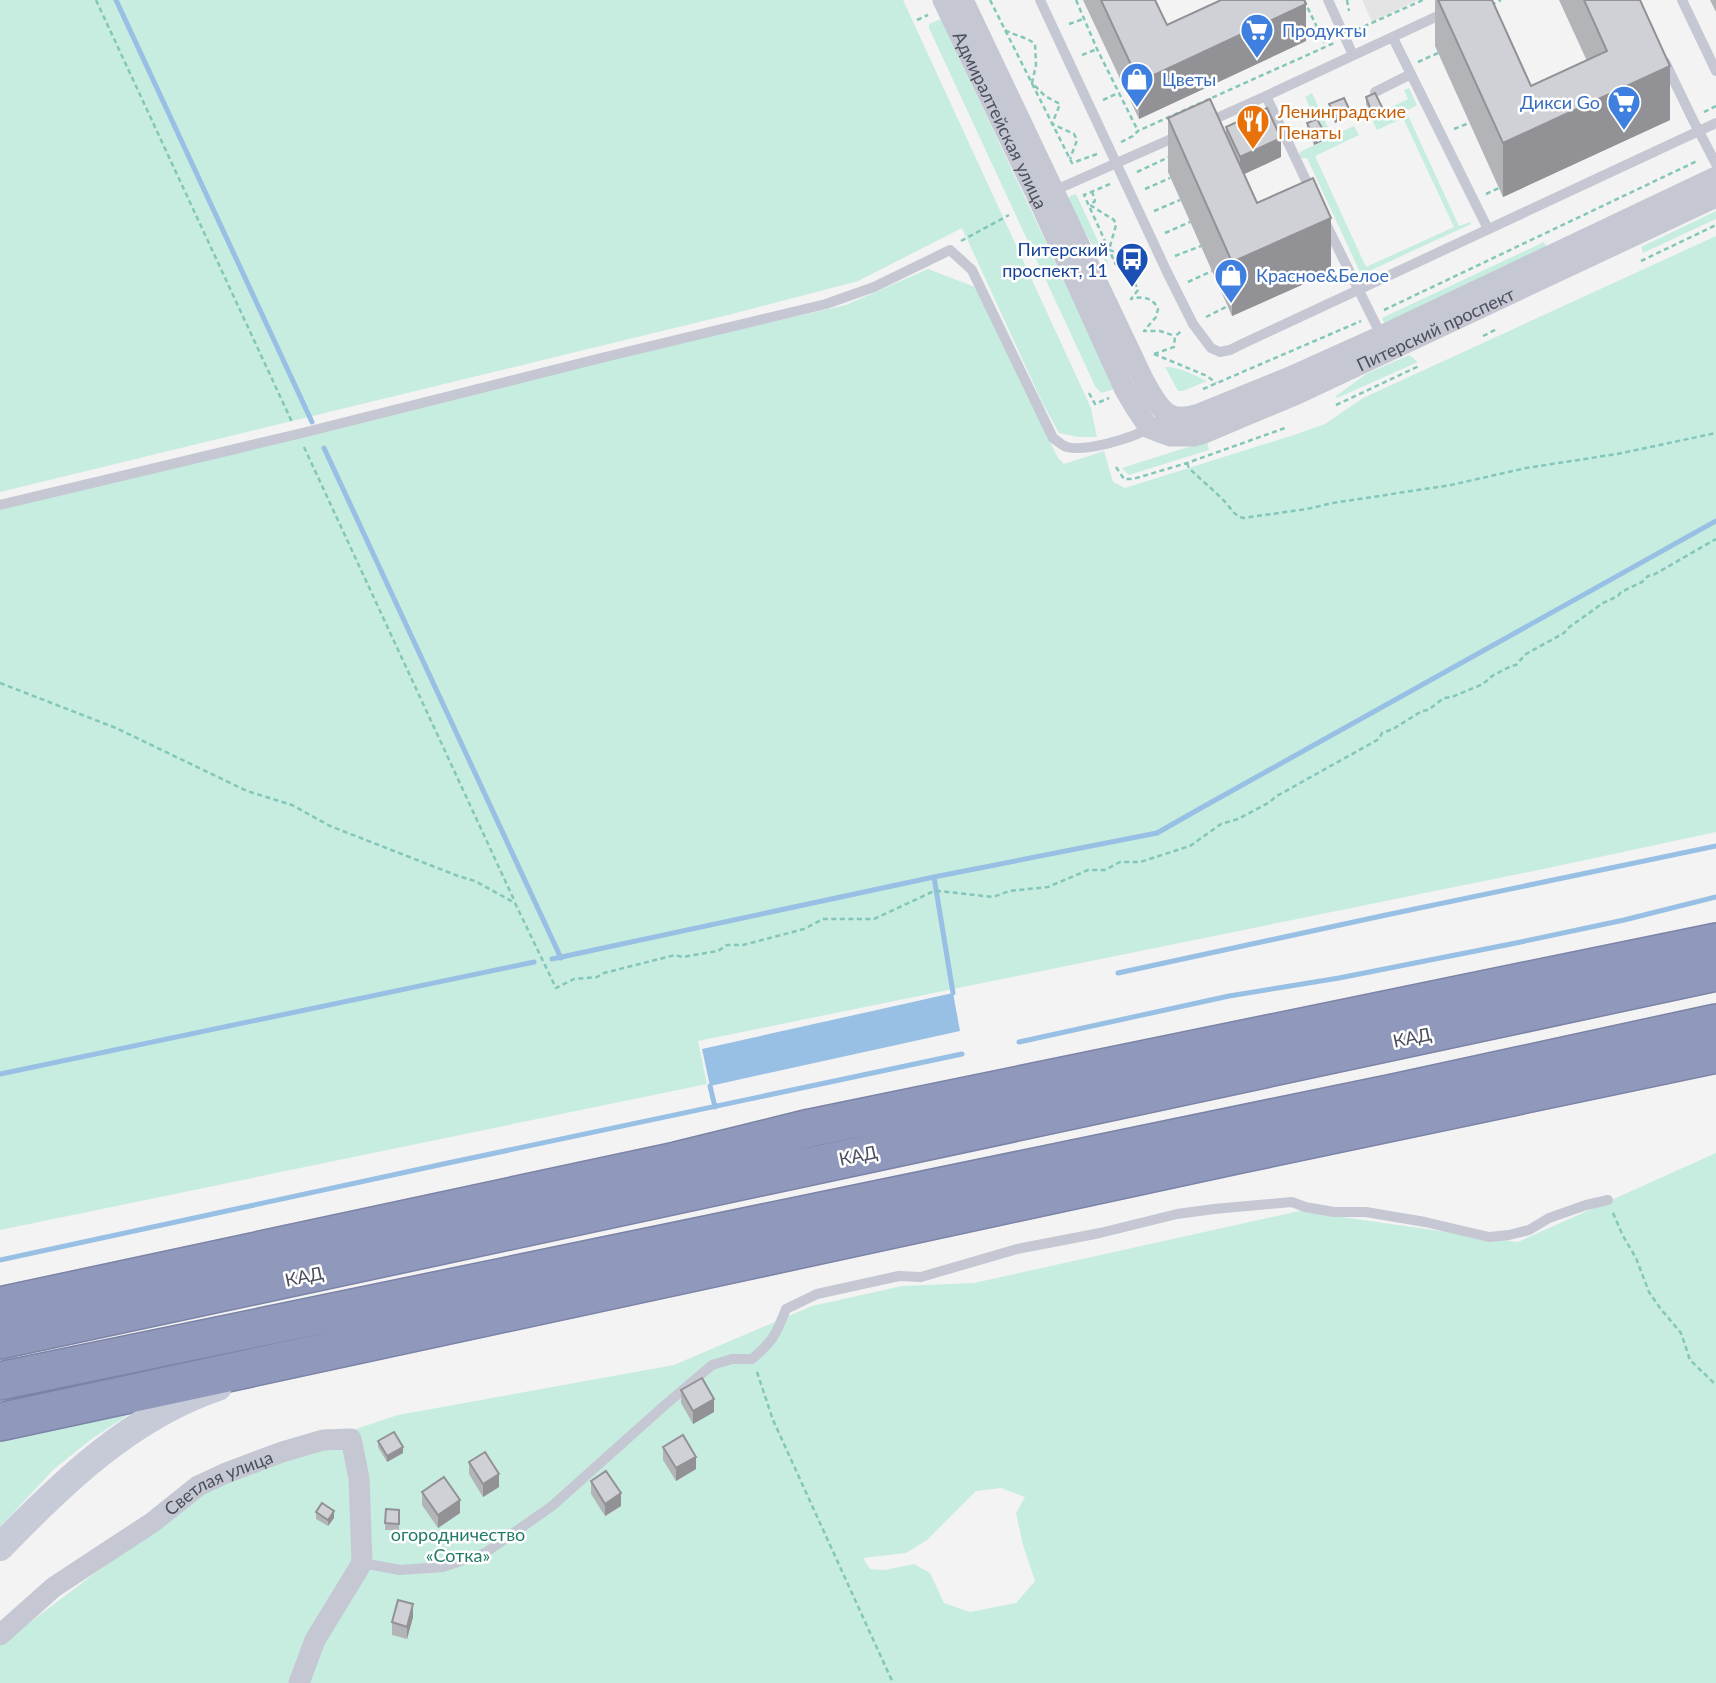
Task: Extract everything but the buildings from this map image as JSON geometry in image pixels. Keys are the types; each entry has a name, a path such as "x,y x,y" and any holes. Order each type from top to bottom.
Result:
{"highway":[{"path":"0,1306 676,1161 810,1128 1716,942"},
{"name":"КАД","path":"0,1340 1716,972"},
{"path":"0,1381 1393,1093 1716,1023"},
{"path":"1393,1093 1716,1053"},
{"path":"0,1422 1716,1053"},
{"path":"676,1161 976,1130"}],"main road":[{"path":"0,1547 69,1479 126,1434 155,1416 199,1393 334,1350"}],"street":[{"name":"Адмиралтейская улица","path":"963,0 1046,194 1125,390 1149,428"},
{"name":"Адмиралтейская улица","path":"940,5 1046,194 1144,382 1166,414"},
{"name":"Питерский проспект","path":"1149,428 1171,436 1193,436 1297,394 1385,343 1716,177"},
{"name":"Питерский проспект","path":"1166,414 1187,418 1385,343 1716,197"},
{"name":"Светлая улица","path":"0,1635 54,1587 153,1522 198,1486 262,1458 323,1440 351,1439 359,1478 362,1563"},
{"path":"299,1683 315,1640 362,1563"}],"lane":[{"path":"1040,0 1193,324 1211,348 1220,352 1230,350 1358,291 1716,123"},
{"path":"1328,0 1353,55"},
{"path":"1204,124 1472,0"},
{"path":"1682,0 1716,71"},
{"path":"1393,38 1413,69 1488,229"},
{"path":"1658,47 1716,164"},
{"path":"1375,92 1413,69"},
{"path":"1266,96 1317,204"},
{"path":"1046,194 1192,130"},
{"path":"1323,216 1385,343"},
{"path":"0,505 826,304 874,287 950,250 972,270 1053,438 1066,447 1109,443 1149,428 1166,414"},
{"path":"362,1563 400,1570 443,1567 485,1553 552,1506 712,1365 732,1359 752,1359 775,1336 786,1310 817,1294 899,1276 921,1277 1017,1250 1177,1214 1214,1209 1292,1202 1334,1212 1366,1212 1424,1222 1489,1237 1529,1230 1549,1219 1608,1200"}],"path":[{"path":"96,0 556,988 574,979 597,977 675,955 682,957 718,951 727,945 743,945 792,933 823,919 874,919 932,892 993,897 1009,891 1048,887 1088,870 1105,870 1120,862 1140,862 1190,846 1221,824 1260,808 1444,698 1452,698 1516,665 1526,654 1564,633 1603,603 1716,539"},
{"path":"990,0 1072,163 1107,151"},
{"path":"1076,0 1138,131"},
{"path":"1304,0 1326,46"},
{"path":"1354,32 1423,0"},
{"path":"917,20 940,5"},
{"path":"1069,24 1083,19"},
{"path":"1005,30 1035,44 1036,65 1032,83"},
{"path":"1120,143 1138,131 1334,43 1338,37"},
{"path":"1083,55 1097,49"},
{"path":"1413,69 1438,53"},
{"path":"1032,83 1045,96 1060,104 1052,124"},
{"path":"1103,100 1118,93"},
{"path":"1698,115 1716,106"},
{"path":"1448,131 1469,122"},
{"path":"1052,124 1074,134 1077,140 1070,159"},
{"path":"1378,312 1703,158"},
{"path":"1144,190 1171,178"},
{"path":"1116,265 1084,195 1118,181"},
{"path":"1480,197 1499,188"},
{"path":"1090,205 1095,201 1092,191"},
{"path":"1154,211 1180,200"},
{"path":"1090,205 1114,220 1116,225 1110,250"},
{"path":"975,233 1009,215"},
{"path":"1164,233 1190,222"},
{"path":"1641,261 1716,225"},
{"path":"1175,256 1201,246"},
{"path":"1110,250 1132,259 1130,278 1138,286 1138,290 1131,299 1140,296 1157,305 1156,317 1144,331 1160,331 1175,336"},
{"path":"1188,282 1212,271"},
{"path":"1204,318 1228,306"},
{"path":"1203,389 1366,317"},
{"path":"1184,329 1175,336 1174,347 1154,354 1207,376 1216,383"},
{"path":"1483,336 1497,329"},
{"path":"1336,405 1419,366"},
{"path":"1089,393 1096,404"},
{"path":"1116,467 1124,479 1133,479 1285,428"},
{"path":"1187,463 1237,516 1243,518 1441,487 1526,468 1617,454 1716,433"},
{"path":"0,683 117,728 247,791 292,805 330,826 475,881 515,903"},
{"path":"1608,1200 1649,1292 1681,1333 1690,1360 1716,1385"},
{"path":"752,1359 773,1420 893,1683"}],"shaded area":[{"path":"1362,0 1418,0 1372,22"}],"green space":[{"path":"0,0 903,0 1091,408 1097,437 1059,433 1042,402 962,228 858,281 0,492"},
{"path":"941,19 1115,389 1101,393 1095,386 929,28 929,24"},
{"path":"1409,88 1417,105 1406,111 1459,226 1470,222 1471,224 1356,277 1352,276 1360,272 1307,158 1300,157 1300,152 1325,140 1305,97 1312,93 1332,136 1354,126 1359,135 1315,156 1366,267 1454,227 1403,118 1377,130 1371,117 1408,99 1404,90"},
{"path":"1076,194 1110,267 1090,241 1067,200"},
{"path":"1716,211 1716,219 1643,253 1641,247"},
{"path":"1716,236 1716,832 698,1041 707,1084 0,1230 0,508 644,351 846,305 928,269 975,287 1058,458 1064,464 1104,451 1113,482 1125,488 1325,424 1363,398"},
{"path":"1544,242 1547,248 1385,325 1382,318"},
{"path":"1409,355 1418,362 1337,398 1336,396 1366,374"},
{"path":"1165,367 1181,370 1207,381 1178,391"},
{"path":"1207,441 1209,450 1129,475 1122,468"},
{"name":"огородничество «Сотка»","path":"1716,1153 1716,1683 0,1683 0,1645 197,1496 323,1440 398,1415 674,1365 812,1306 902,1286 974,1283 1299,1211 1518,1242","holes":["1001,1488 1025,1497 1016,1513 1035,1581 1016,1603 970,1612 944,1603 930,1573 914,1564 885,1570 870,1569 863,1558 906,1553 927,1540 976,1491"]},
{"path":"157,1396 93,1438 54,1469 0,1527 0,1428"}],"water":[{"path":"953,993 960,1031 710,1086 702,1049"}],"waterway":[{"path":"116,0 312,422"},
{"path":"324,448 561,958"},
{"path":"552,959 934,877 1157,833 1716,521"},
{"path":"1118,973 1716,846"},
{"path":"934,877 953,993"},
{"path":"1019,1042 1229,996 1339,978 1516,943 1716,897"},
{"path":"0,1074 534,962"},
{"path":"0,1260 962,1054"},
{"path":"710,1086 715,1107"}],"place":[{"name":"Продукты","path":"1257,60"},
{"name":"Цветы","path":"1137,109"},
{"name":"Дикси Go","path":"1624,132"},
{"name":"Ленинградские Пенаты","path":"1253,151"},
{"name":"Питерский проспект, 11","path":"1132,289"},
{"name":"Красное&Белое","path":"1231,305"}]}
